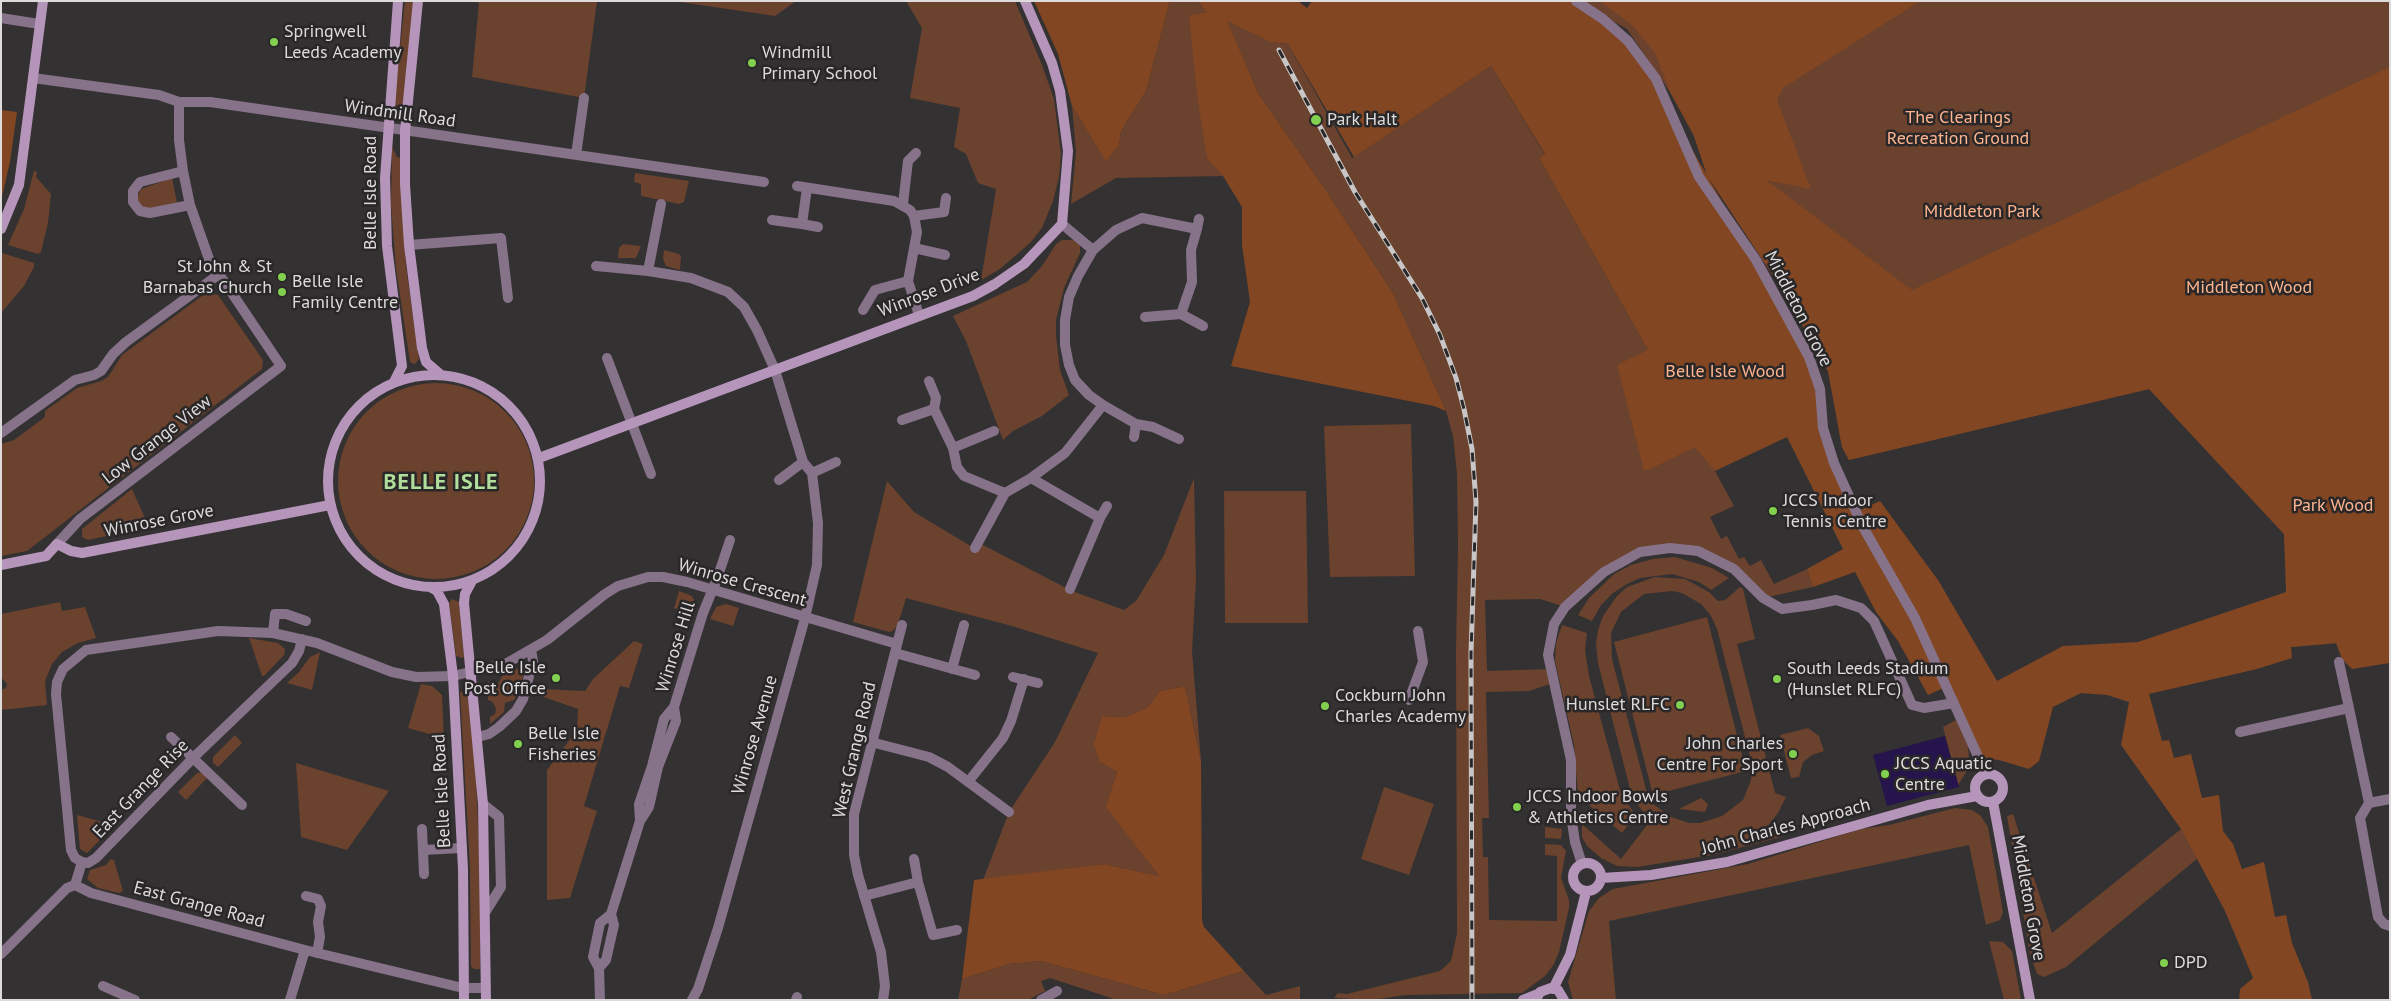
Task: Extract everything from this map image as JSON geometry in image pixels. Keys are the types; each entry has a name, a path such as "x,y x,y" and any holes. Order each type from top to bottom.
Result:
{"street":[{"path":"1,229 12,207 18,185 43,1"},
{"name":"Belle Isle Road","path":"394,382 402,366 387,246 385,178 387,128 398,1"},
{"name":"Belle Isle Road","path":"418,1 405,131 409,245 422,348 426,362 440,374"},
{"path":"1025,1 1052,63 1064,119 1068,151 1062,224 1093,250"},
{"name":"Middleton Grove","path":"1576,1 1603,19 1628,41 1656,79 1699,177 1756,260 1809,357 1820,389 1823,428 1834,463 1862,527 1915,618 1986,774 1997,776 2003,784 2002,795 1993,802 2030,1000"},
{"path":"1,18 39,24"},
{"name":"Windmill Road","path":"33,78 159,96 179,102 198,101 764,182"},
{"path":"576,155 584,98"},
{"path":"1,433 75,380 101,371 113,354 126,342 218,275 209,259 190,205 179,140 179,102"},
{"path":"904,204 908,161 916,153"},
{"path":"183,172 140,182 133,191 133,202 135,207 145,213 190,205"},
{"path":"802,224 802,187 885,199 904,204 914,216 917,232 908,281 919,315"},
{"path":"914,216 944,212 946,198"},
{"path":"648,271 661,204"},
{"path":"1179,439 1153,427 1136,424 1102,405 1076,380 1065,345 1065,320 1070,297 1078,276 1093,250 1116,230 1142,218 1198,224 1191,250 1192,282 1181,314"},
{"path":"772,220 818,226"},
{"name":"Winrose Drive","path":"539,458 973,296 995,284 1024,264 1062,224"},
{"path":"409,245 501,238 508,298"},
{"path":"914,248 945,255"},
{"path":"596,266 648,271 690,278 728,292 744,307 757,330 774,370 803,462 812,473 836,462"},
{"name":"Low Grange View","path":"57,544 80,519 281,366 218,275"},
{"path":"863,310 875,290 908,281"},
{"path":"1145,317 1181,314 1203,326"},
{"path":"607,358 651,474"},
{"path":"440,374 468,380 493,392 508,404 532,437 539,458 541,480 539,502 531,526 517,548 497,568 472,581 442,588 430,588 404,583 379,572 362,559 341,532 330,505 327,486 328,466 334,444 344,424 365,399 394,382 412,377 440,374"},
{"path":"929,381 936,398 934,409 953,448 957,467 964,476 1005,493"},
{"path":"975,548 1005,493 1031,478 1065,453 1102,405"},
{"path":"902,420 934,409"},
{"path":"1134,437 1136,424"},
{"path":"953,448 994,431"},
{"path":"779,480 803,462"},
{"name":"Winrose Avenue","path":"692,1000 698,989 718,928 805,618 817,565 818,523 812,473"},
{"path":"1031,478 1100,518"},
{"name":"Winrose Grove","path":"57,544 71,551 82,552 330,505"},
{"path":"1070,589 1100,518 1107,506"},
{"name":"Winrose Hill","path":"600,1000 599,968 606,960 614,925 611,914 640,821 650,808 655,766 676,721 674,707 711,589 717,579 730,540"},
{"path":"1,565 46,556 57,544"},
{"path":"1582,864 1575,842 1572,814 1571,760 1548,655 1554,624 1564,607 1604,572 1640,552 1670,548 1698,551 1734,569 1763,598 1782,608 1812,606 1836,600 1861,608 1874,621 1912,705 1924,708 1954,702"},
{"name":"Winrose Crescent","path":"82,862 75,858 71,850 56,694 57,682 63,669 86,650 218,631 273,633 302,639 392,672 416,677 452,676 508,663 547,640 606,594 633,581 648,577 664,577 711,589 805,618 952,669 975,675"},
{"path":"472,581 464,603 472,671 483,804 486,1000"},
{"name":"Belle Isle Road","path":"430,588 437,592 444,604 452,676 462,848 464,1000"},
{"path":"273,633 275,614 286,614 306,620"},
{"name":"West Grange Road","path":"883,1000 882,952 864,896 854,855 854,814 902,625"},
{"path":"952,669 964,625"},
{"path":"1409,700 1423,662 1418,631"},
{"name":"East Grange Rise","path":"82,862 88,863 96,858 194,757 292,663 299,651 302,639"},
{"path":"478,737 499,727 516,711 523,700 533,661 531,650"},
{"path":"2339,662 2368,803 2360,818 2378,916 2384,924 2390,926"},
{"path":"1013,676 1038,683"},
{"path":"968,782 1003,738 1011,721 1024,679"},
{"path":"2240,732 2349,708"},
{"path":"171,737 242,805"},
{"path":"872,742 928,757 948,767 1009,812"},
{"path":"1986,774 1979,778 1975,784 1977,796 1983,802 1993,802"},
{"name":"John Charles Approach","path":"1602,878 1651,875 1727,862 1919,808 1977,796"},
{"path":"2368,803 2390,800"},
{"path":"483,804 499,817 501,887 486,910"},
{"path":"422,829 424,874"},
{"path":"423,850 462,848"},
{"path":"914,858 918,882 933,935 958,930"},
{"path":"1,954 67,888 75,885 82,862"},
{"path":"1590,863 1596,866 1602,878 1598,887 1586,892 1578,888 1573,877 1575,869 1582,864 1590,863"},
{"path":"864,896 918,882"},
{"name":"East Grange Road","path":"75,885 91,893 305,950 463,988 485,988"},
{"path":"1554,989 1570,955 1586,892"},
{"path":"306,896 318,899 321,906 318,922 320,936 317,953"},
{"path":"290,1000 305,950"},
{"path":"103,986 135,1000"},
{"path":"1523,1000 1537,997 1545,989 1554,989 1561,993 1564,1000"},
{"path":"1041,1000 1057,991"}],"green space":[{"path":"405,1 414,1 404,106 394,105"},
{"path":"472,1 597,1 584,98 472,77 479,3"},
{"path":"673,1 796,1 775,16"},
{"path":"906,1 1015,1 1054,99 1061,154 1059,177 1053,201 1042,228 1031,242 1000,269 981,280 996,189 978,183 966,154 954,147 960,108 910,98 922,28"},
{"path":"1034,1 1170,1 1146,91 1121,131 1119,146 1106,161 1072,106 1058,54"},
{"path":"1170,1 1198,1 1206,12 1189,15 1207,159 1223,176 1116,178 1071,204 1076,152 1072,106 1106,160 1119,146 1121,131 1146,91"},
{"path":"1198,1 1298,1 1307,8 1312,1 1576,1 1628,41 1707,175 1694,136 1670,92 1655,53 1632,25 1599,1 1920,1 1783,88 1777,100 1811,189 1766,180 1912,290 2390,67 2390,663 2352,669 2342,659 2336,643 2291,647 2292,658 2257,669 2149,694 2162,741 2169,740 2174,758 2191,754 2202,798 2219,795 2223,831 2233,844 2242,869 2264,862 2275,917 2286,915 2292,943 2308,982 2312,1000 2239,1000 2240,989 2253,978 2225,911 2181,829 2121,745 2129,702 2107,695 2081,693 2053,707 2039,761 2029,769 1999,760 1979,758 1946,687 1928,695 1898,641 1876,612 1855,572 1813,587 1807,569 1843,549 1787,437 1715,471 1695,447 1651,469 1644,470 1617,365 1648,350 1539,158 1545,154 1491,66 1354,157 1288,44 1270,42 1227,21 1258,93 1325,189 1393,293 1446,411 1434,406 1231,366 1250,302 1242,245 1242,207 1223,176 1207,159 1197,94 1189,15 1206,12","holes":["1708,177 1781,288 1828,371 1842,447 1849,460 2149,389 2284,534 2286,592 2138,642 2063,646 1997,681 1938,580 1880,501 1856,512 1823,428 1809,357"]},
{"name":"Middleton Park","path":"1577,1 2390,1 2390,639 2291,647 2284,534 2149,389 1849,460 1842,447 1828,371 1781,288 1707,175 1693,133 1670,92 1627,29"},
{"path":"1226,20 1270,42 1288,44 1352,158 1491,66 1545,155 1539,158 1648,350 1651,469 1696,446 1715,471 1734,506 1710,517 1721,539 1727,536 1739,559 1744,557 1750,566 1761,560 1774,584 1807,569 1813,587 1763,598 1750,583 1698,551 1640,552 1604,572 1565,607 1540,599 1485,600 1487,671 1550,669 1553,683 1529,691 1486,692 1489,818 1482,818 1483,857 1488,857 1489,920 1557,921 1557,856 1545,855 1545,844 1561,845 1566,851 1561,878 1569,900 1569,908 1559,952 1554,964 1545,976 1522,993 1405,995 1372,1000 1334,998 1338,993 1347,994 1440,971 1451,961 1457,933 1456,651 1458,546 1457,474 1453,436 1446,411 1393,293 1325,189 1258,93"},
{"path":"1,110 17,112 10,162 1,201"},
{"path":"392,147 397,157 401,158 406,267 419,359 415,364 410,362 396,268 391,205"},
{"path":"34,171 37,172 36,177 51,194 48,223 41,252 38,254 8,245 24,209"},
{"path":"635,173 689,181 684,202 679,204 641,196 641,184 634,182"},
{"path":"172,178 177,203 150,209 143,207 138,202 138,195 141,189"},
{"path":"1062,240 1074,240 1080,245 1080,253 1064,288 1056,320 1060,370 1069,395 1042,416 1013,431 1003,440 966,341 953,316 1027,282 1042,266 1056,244"},
{"path":"623,244 641,246 636,258 618,258 619,248"},
{"path":"664,250 681,256 680,270 666,266 663,259"},
{"path":"2,253 34,263 34,267 24,286 1,313"},
{"path":"206,293 218,295 263,360 262,369 27,551 1,556 1,444 14,440 45,417 45,411 77,388 108,377 122,355"},
{"path":"436,383 464,387 482,395 498,405 512,419 530,453 534,481 530,509 522,527 512,543 498,557 464,575 436,579 408,575 390,567 374,557 360,543 342,509 338,481 342,453 350,435 360,419 374,405 408,387"},
{"path":"1411,424 1415,576 1330,577 1324,426"},
{"path":"1194,478 1196,580 1192,651 1201,761 1185,686 1160,691 1148,707 1126,717 1102,716 1100,762 1117,772 1107,807 1159,876 1104,864 983,880 1009,812 1055,742 1098,653 1012,626 906,598 898,624 893,631 889,632 853,622 887,481 914,512 974,548 981,544 1072,591 1124,610 1136,601 1164,555"},
{"path":"132,489 149,527 88,540 82,537 82,529"},
{"path":"1224,491 1306,491 1308,623 1225,623"},
{"path":"1675,557 1712,568 1729,578 1711,590 1699,582 1672,574 1640,578 1613,593 1601,605 1592,621 1578,615 1589,598 1614,574 1631,565 1653,559"},
{"path":"1655,577 1685,579 1709,592 1718,601 1725,600 1740,587 1743,589 1755,639 1737,644 1775,793 1786,797 1778,813 1767,827 1771,832 1785,830 1781,837 1712,855 1637,867 1617,866 1601,858 1587,846 1582,837 1582,824 1621,859 1650,821 1632,797 1598,663 1596,644 1603,616 1617,596 1627,587","holes":["1672,591 1682,593 1701,604 1711,616 1717,629 1752,764 1751,780 1743,800 1722,816 1700,823 1689,823 1671,817 1653,804 1647,793 1612,659 1611,633 1621,612 1644,594"]},
{"path":"679,591 692,596 694,600 693,614 674,608"},
{"path":"452,599 459,602 464,657 462,658 456,656 449,603"},
{"path":"60,602 62,611 85,607 96,638 78,643 62,652 52,664 45,681 47,705 1,710 1,690 6,688 7,684 1,677 1,614"},
{"path":"726,604 739,608 733,626 710,619 716,607"},
{"path":"1707,617 1746,771 1653,795 1614,642"},
{"path":"1562,625 1587,633 1585,650 1589,676 1620,790 1636,815 1622,833 1578,796 1574,745 1555,661 1556,643"},
{"path":"249,638 278,643 285,649 284,655 264,676 262,676"},
{"path":"634,641 643,644 629,688 620,686 584,806 597,811 570,898 547,900 547,770 577,730 578,709 538,695 540,689 585,691 593,679"},
{"path":"320,652 312,690 287,683 299,672 310,657"},
{"path":"526,665 523,679 515,685 518,693 514,700 505,703 504,712 490,724 490,717 495,714 496,709 493,702 488,700 488,681 493,685 498,684 502,676"},
{"path":"421,684 432,686 442,695 444,741 433,740 433,735 408,728"},
{"path":"1185,686 1201,761 1202,920 1204,927 1244,971 1164,995 1041,961 1009,964 962,979 974,880 1104,864 1159,876 1106,807 1117,772 1100,762 1094,744 1102,716 1126,717 1148,707 1160,691"},
{"path":"460,692 470,693 475,758 480,868 480,969 474,969 471,966 470,868"},
{"path":"1956,720 1968,746 1969,758 1968,769 1958,785 1943,727"},
{"path":"1808,728 1819,736 1824,751 1812,755 1803,762 1799,777 1791,778 1780,735"},
{"path":"235,735 242,743 218,767 213,763 213,757"},
{"path":"296,763 389,791 347,850 301,837"},
{"path":"202,772 208,777 186,800 178,792 197,773"},
{"path":"1384,787 1434,804 1409,875 1361,859"},
{"path":"1701,798 1708,804 1705,812 1679,809"},
{"path":"1955,808 1972,810 1980,815 1988,827 2003,912 2000,920 1986,925 1969,845 1609,921 1616,1000 1573,1000 1568,982 1589,911 1599,898 1613,889 1748,864 1861,829 1889,825"},
{"path":"2013,814 2052,933 2181,829 2198,858 2066,967 2044,977 2037,974 2030,954 2007,816"},
{"path":"77,815 110,824 110,830 87,853 80,849"},
{"path":"1545,827 1562,829 1561,839 1545,838"},
{"path":"111,859 114,860 123,891 119,893 98,888 87,879 90,870 106,865"},
{"path":"1989,941 2003,942 2012,951 2021,1000 2004,1000"},
{"path":"1041,961 1164,995 1244,971 1266,995 1300,986 1300,1000 1117,1000 1050,978 1041,981 1045,991 1028,1000 958,1000 962,979 1009,964"}],"shaded area":[{"path":"1945,736 1959,787 1887,806 1873,755"}],"railway":[{"path":"1279,50 1355,192 1422,298 1440,335 1456,378 1464,409 1472,449 1476,502 1471,653 1472,1000"}],"place":[{"name":"Springwell Leeds Academy","path":"274,42"},
{"name":"Windmill Primary School","path":"752,63"},
{"name":"Park Halt","path":"1316,120"},
{"name":"St John & St Barnabas Church","path":"282,277"},
{"name":"Belle Isle Family Centre","path":"282,292"},
{"name":"JCCS Indoor Tennis Centre","path":"1773,511"},
{"name":"Belle Isle Post Office","path":"556,678"},
{"name":"South Leeds Stadium (Hunslet RLFC)","path":"1777,679"},
{"name":"Hunslet RLFC","path":"1680,705"},
{"name":"Cockburn John Charles Academy","path":"1325,706"},
{"name":"Belle Isle Fisheries","path":"518,744"},
{"name":"John Charles Centre For Sport","path":"1793,754"},
{"name":"JCCS Aquatic Centre","path":"1885,774"},
{"name":"JCCS Indoor Bowls & Athletics Centre","path":"1517,807"},
{"name":"DPD","path":"2164,963"}],"district":[{"name":"BELLE ISLE","path":"441,483"}],"park label":[{"name":"The Clearings Recreation Ground","path":"1958,128"},
{"name":"Middleton Wood","path":"2249,288"},
{"name":"Belle Isle Wood","path":"1725,372"},
{"name":"Park Wood","path":"2333,506"}]}
